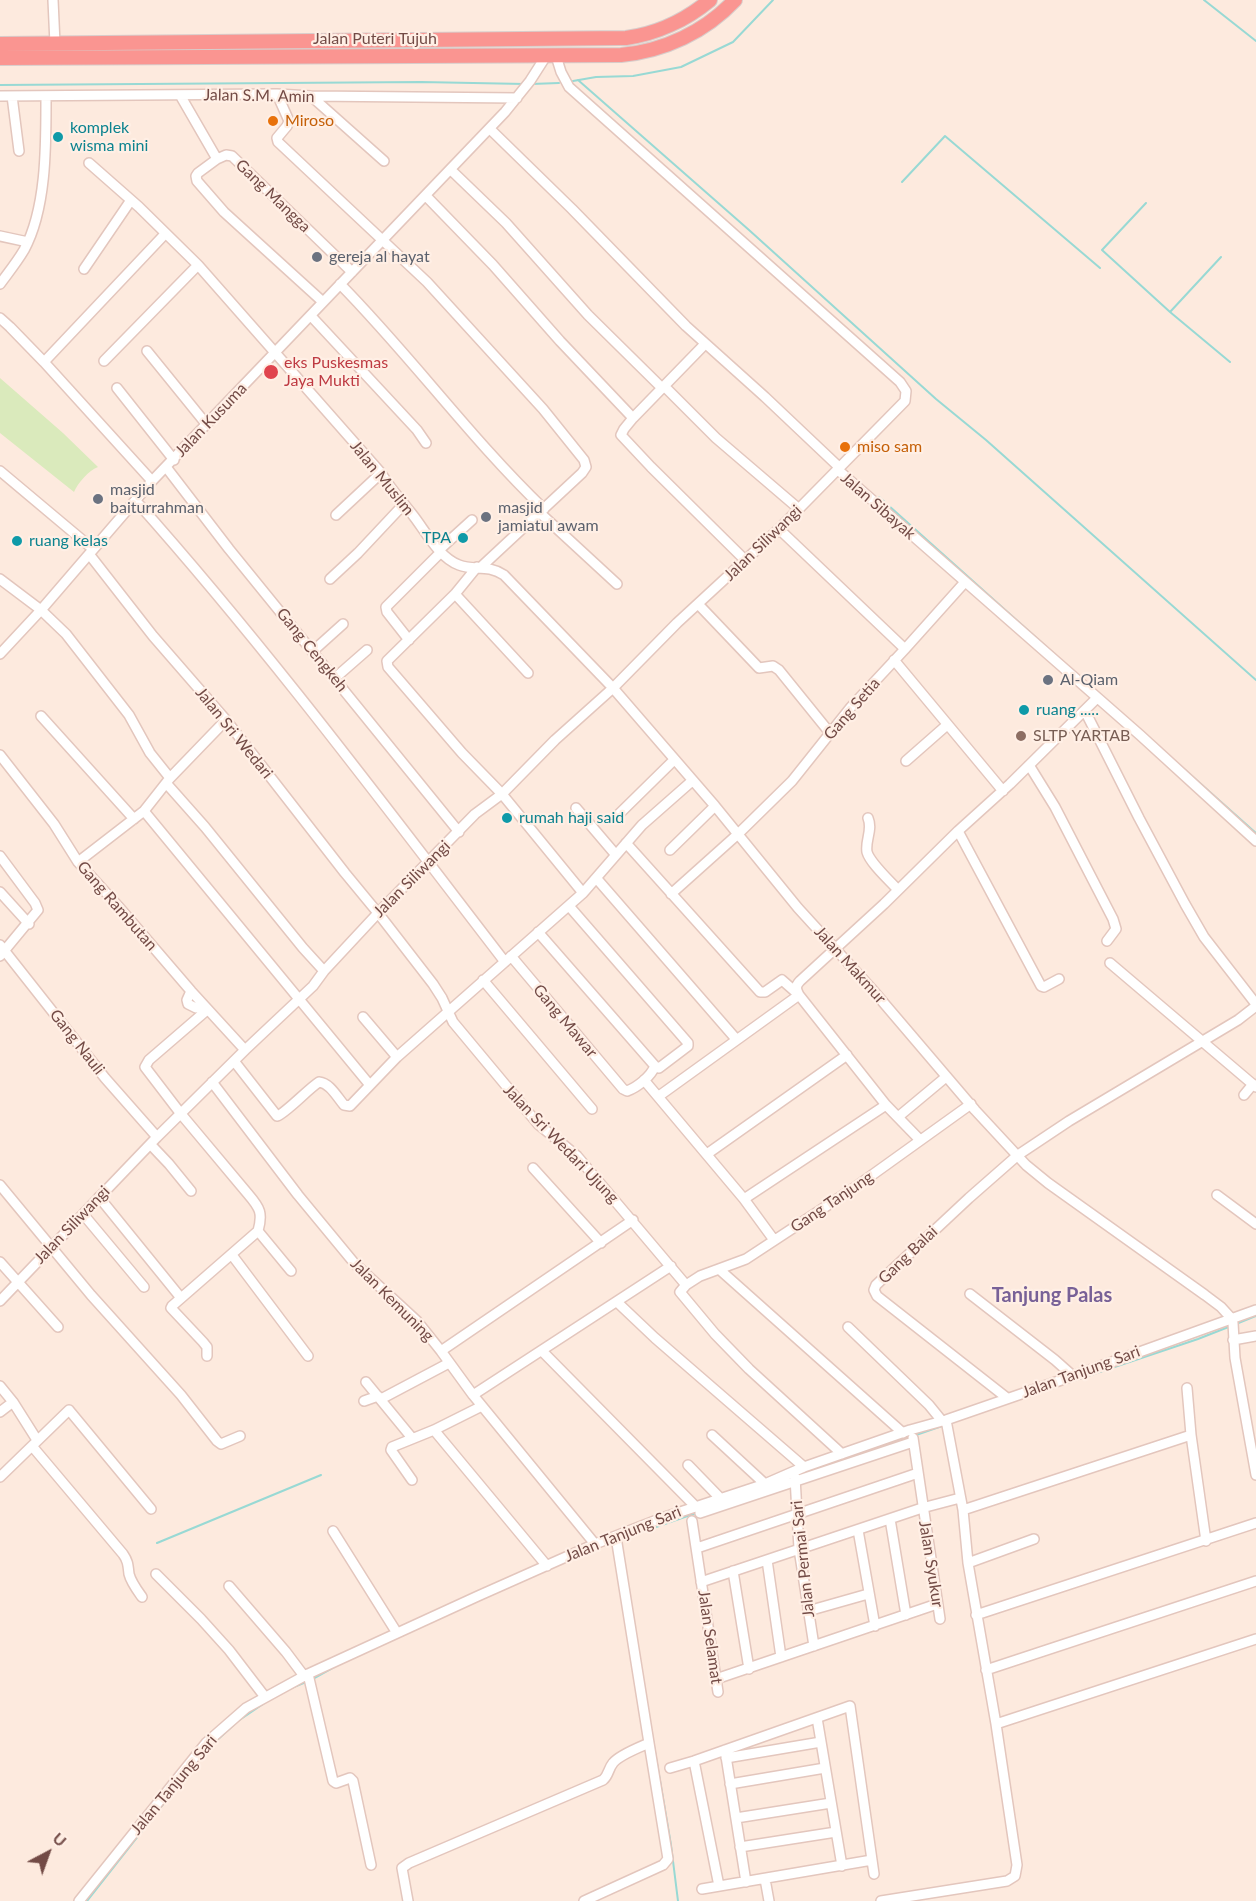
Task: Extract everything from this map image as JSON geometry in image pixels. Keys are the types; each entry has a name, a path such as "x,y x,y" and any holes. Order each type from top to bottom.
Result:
{"highway":[{"name":"Jalan Puteri Tujuh","path":"0,44 626,38 664,28 710,0"},
{"name":"Jalan Puteri Tujuh","path":"0,58 621,55 655,50 696,32 722,14 735,0"}],"street":[{"path":"53,0 55,44"},
{"path":"531,79 532,55"},
{"name":"Jalan Kusuma","path":"0,654 152,481 490,129 551,56"},
{"name":"Jalan Sibayak","path":"551,56 569,87 805,296 905,388 905,401 839,469 1256,841"},
{"path":"277,94 289,121 276,138 277,141 427,282 572,442 586,464 582,474 479,567 389,659 387,664 462,753 502,794 583,893"},
{"name":"Jalan S.M. Amin","path":"0,96 277,94 517,98"},
{"path":"180,95 217,159 197,174 200,186 224,212 323,302"},
{"path":"12,96 19,151"},
{"path":"0,284 19,257 33,231 40,202 45,156 46,96"},
{"path":"311,96 384,161"},
{"path":"490,129 705,344 765,397 839,469"},
{"name":"Gang Mangga","path":"217,159 226,155 232,156 352,272"},
{"name":"Jalan Muslim","path":"89,163 198,265 381,473 449,560 460,566 494,570 504,575"},
{"path":"451,170 506,223 588,315 716,438 799,509"},
{"path":"426,196 493,265 560,341 633,418"},
{"path":"84,269 131,200"},
{"path":"44,362 165,234"},
{"path":"0,236 28,242"},
{"path":"104,361 198,265"},
{"path":"340,284 383,329 542,511 617,584"},
{"path":"311,316 417,430 426,443"},
{"path":"0,318 44,362 152,481"},
{"path":"705,344 621,432 623,438 745,560"},
{"path":"147,351 207,425"},
{"path":"117,388 174,460"},
{"name":"Gang Cengkeh","path":"166,467 229,549 459,832"},
{"name":"Jalan Siliwangi","path":"0,1301 212,1082 313,986 324,970 475,814 502,794 555,740 613,688 839,469"},
{"name":"Jalan Sri Wedari","path":"0,471 91,552 153,636 226,720 378,913"},
{"path":"336,515 381,473"},
{"name":"Gang Mawar","path":"136,501 259,646 428,862 508,959 620,1086 629,1090 644,1080"},
{"path":"330,579 404,504"},
{"path":"409,640 386,608 472,520"},
{"path":"779,529 905,649"},
{"name":"Jalan Makmur","path":"504,575 613,688 715,806 798,908 836,948 946,1077 1026,1164 1042,1178 1221,1307 1232,1323"},
{"path":"0,579 41,610 66,634 129,715 168,780 303,948 324,970"},
{"name":"Gang Setia","path":"671,894 738,834 792,781 851,707 965,582"},
{"path":"455,594 528,673"},
{"path":"698,604 759,668 773,666 779,670 830,733"},
{"path":"313,651 343,624"},
{"path":"335,678 367,650"},
{"path":"894,660 1003,791"},
{"path":"799,995 796,985 1003,791 1097,698"},
{"path":"1018,1155 1069,1121 1238,1020 1256,1005 1204,937 1138,818 1085,711"},
{"path":"41,716 134,819"},
{"path":"78,862 144,811 168,780 226,720"},
{"path":"906,761 947,725"},
{"name":"Gang Rambutan","path":"0,755 54,824 78,862 244,1050"},
{"path":"616,817 674,760"},
{"path":"1029,765 1054,807 1113,919 1116,929 1107,941"},
{"path":"234,1061 277,1116 319,1082 325,1082 347,1107 397,1057 583,893 642,825 692,781"},
{"path":"670,850 715,806"},
{"path":"576,808 616,855"},
{"path":"144,811 369,1084"},
{"path":"868,818 869,856 898,890"},
{"path":"958,831 1041,986 1044,987 1059,979"},
{"path":"627,843 760,992 765,992 782,980 799,995 886,1105 920,1140"},
{"path":"0,856 38,908 38,912 28,924 2,951"},
{"path":"597,879 736,1039"},
{"path":"0,892 28,924"},
{"path":"538,932 655,1066 658,1068 688,1047 688,1043 569,906"},
{"name":"Jalan Sri Wedari Ujung","path":"378,913 433,984 453,1022 538,1124 569,1148 633,1220 686,1285"},
{"name":"Gang Nauli","path":"2,951 105,1078 190,1191"},
{"path":"1110,963 1255,1085 1244,1095"},
{"path":"483,981 592,1109"},
{"path":"659,1096 799,995"},
{"path":"206,1008 144,1067 257,1204 261,1215 258,1231 171,1308 204,1342 207,1347 207,1356"},
{"path":"363,1017 397,1057"},
{"path":"707,1154 847,1055"},
{"path":"655,1066 644,1080 744,1199 774,1240"},
{"path":"898,1117 946,1077"},
{"name":"Jalan Kemuning","path":"212,1082 298,1195 355,1264 417,1321 473,1395 596,1544"},
{"name":"Gang Tanjung","path":"686,1285 700,1276 746,1259 854,1188 971,1104"},
{"path":"744,1199 886,1105"},
{"name":"Gang Balai","path":"1007,1398 878,1296 874,1290 876,1285 944,1221 1018,1155"},
{"path":"533,1168 601,1243"},
{"path":"0,1185 91,1296 181,1395 217,1441 221,1444 226,1443 240,1436"},
{"path":"1217,1195 1256,1224"},
{"path":"99,1197 181,1298"},
{"path":"83,1214 144,1287"},
{"path":"441,1351 633,1220"},
{"path":"258,1231 291,1271"},
{"path":"232,1255 308,1356"},
{"path":"0,1262 58,1327"},
{"path":"473,1395 671,1266"},
{"path":"688,1465 719,1501 910,1436 720,1270"},
{"path":"686,1285 680,1292 714,1334 842,1454"},
{"path":"970,1294 1073,1376"},
{"path":"616,1302 804,1467"},
{"name":"Jalan Tanjung Sari","path":"79,1901 206,1743 246,1708 306,1675 596,1544 617,1540 765,1484 795,1477 804,1467 842,1454 910,1436 944,1420 1232,1323 1256,1310"},
{"path":"1232,1323 1235,1358 1256,1475"},
{"path":"848,1327 944,1420 963,1510 968,1563 996,1724 1017,1865 1015,1876 1006,1881 881,1901"},
{"path":"1233,1340 1256,1336"},
{"path":"542,1351 698,1509"},
{"path":"364,1401 380,1398 449,1363"},
{"path":"366,1382 412,1438"},
{"path":"0,1386 13,1402 35,1443 128,1561 132,1583 142,1597"},
{"path":"1187,1388 1191,1435 1206,1541"},
{"path":"0,1412 13,1402"},
{"path":"412,1480 391,1450 482,1406"},
{"path":"0,1477 69,1410 151,1509"},
{"path":"434,1430 547,1566"},
{"path":"712,1435 765,1484"},
{"path":"963,1510 1191,1435"},
{"name":"Jalan Syukur","path":"910,1436 918,1473 940,1619"},
{"path":"697,1548 918,1473"},
{"name":"Jalan Permai Sari","path":"795,1477 799,1549 814,1647"},
{"path":"701,1582 922,1508 960,1498"},
{"path":"890,1519 906,1615"},
{"name":"Jalan Selamat","path":"692,1521 718,1692"},
{"path":"976,1615 1256,1523"},
{"path":"858,1530 874,1626"},
{"path":"333,1531 397,1633"},
{"path":"968,1563 1034,1539"},
{"path":"584,1901 663,1865 668,1859 617,1540"},
{"path":"767,1560 781,1657"},
{"path":"733,1571 748,1669"},
{"path":"156,1574 229,1650 265,1697"},
{"path":"986,1670 1256,1581"},
{"path":"230,1586 306,1675 333,1781 336,1783 350,1778 353,1781 371,1865"},
{"path":"808,1611 868,1594"},
{"path":"716,1679 937,1604"},
{"path":"996,1724 1256,1639"},
{"path":"726,1754 850,1706 874,1874"},
{"path":"817,1718 842,1866"},
{"path":"670,1768 726,1754 821,1742"},
{"path":"408,1901 402,1868 409,1863 603,1780 616,1760 649,1743"},
{"path":"726,1754 746,1882"},
{"path":"694,1761 719,1886"},
{"path":"730,1784 825,1768"},
{"path":"736,1818 831,1803"},
{"path":"740,1847 836,1832"},
{"path":"702,1889 872,1860"},
{"path":"765,1879 769,1901"}],"green space":[{"path":"0,378 98,467 84,478 74,492 0,433"}],"waterway":[{"path":"573,81 596,77 633,76 681,67 733,42 773,0"},
{"path":"1204,0 1256,41"},
{"path":"578,80 1256,680"},
{"path":"0,85 421,82 525,84"},
{"path":"531,84 559,83"},
{"path":"902,182 945,136 1100,268"},
{"path":"1146,203 1102,250 1170,312"},
{"path":"1221,257 1170,312 1230,362"},
{"path":"879,497 1079,676"},
{"path":"1184,769 1256,833"},
{"path":"1236,1324 1256,1316"},
{"path":"1058,1386 1231,1326"},
{"path":"916,1435 945,1425"},
{"path":"862,1454 911,1437"},
{"path":"157,1543 321,1475"},
{"path":"619,1540 699,1512"},
{"path":"575,1558 600,1547"},
{"path":"313,1679 340,1664"},
{"path":"289,1689 306,1682"},
{"path":"203,1753 238,1721 266,1702"},
{"path":"648,1711 671,1845 678,1901"},
{"path":"87,1901 198,1760"}],"place":[{"name":"Miroso","path":"273,121"},
{"name":"komplek wisma mini","path":"58,137"},
{"name":"gereja al hayat","path":"317,257"},
{"name":"eks Puskesmas Jaya Mukti","path":"271,372"},
{"name":"miso sam","path":"845,447"},
{"name":"masjid baiturrahman","path":"98,499"},
{"name":"masjid jamiatul awam","path":"486,517"},
{"name":"TPA","path":"463,538"},
{"name":"ruang kelas","path":"17,541"},
{"name":"Al-Qiam","path":"1048,680"},
{"name":"ruang .....","path":"1024,710"},
{"name":"SLTP YARTAB","path":"1021,736"},
{"name":"rumah haji said","path":"507,818"}],"district":[{"name":"Tanjung Palas","path":"1052,1296"}]}
